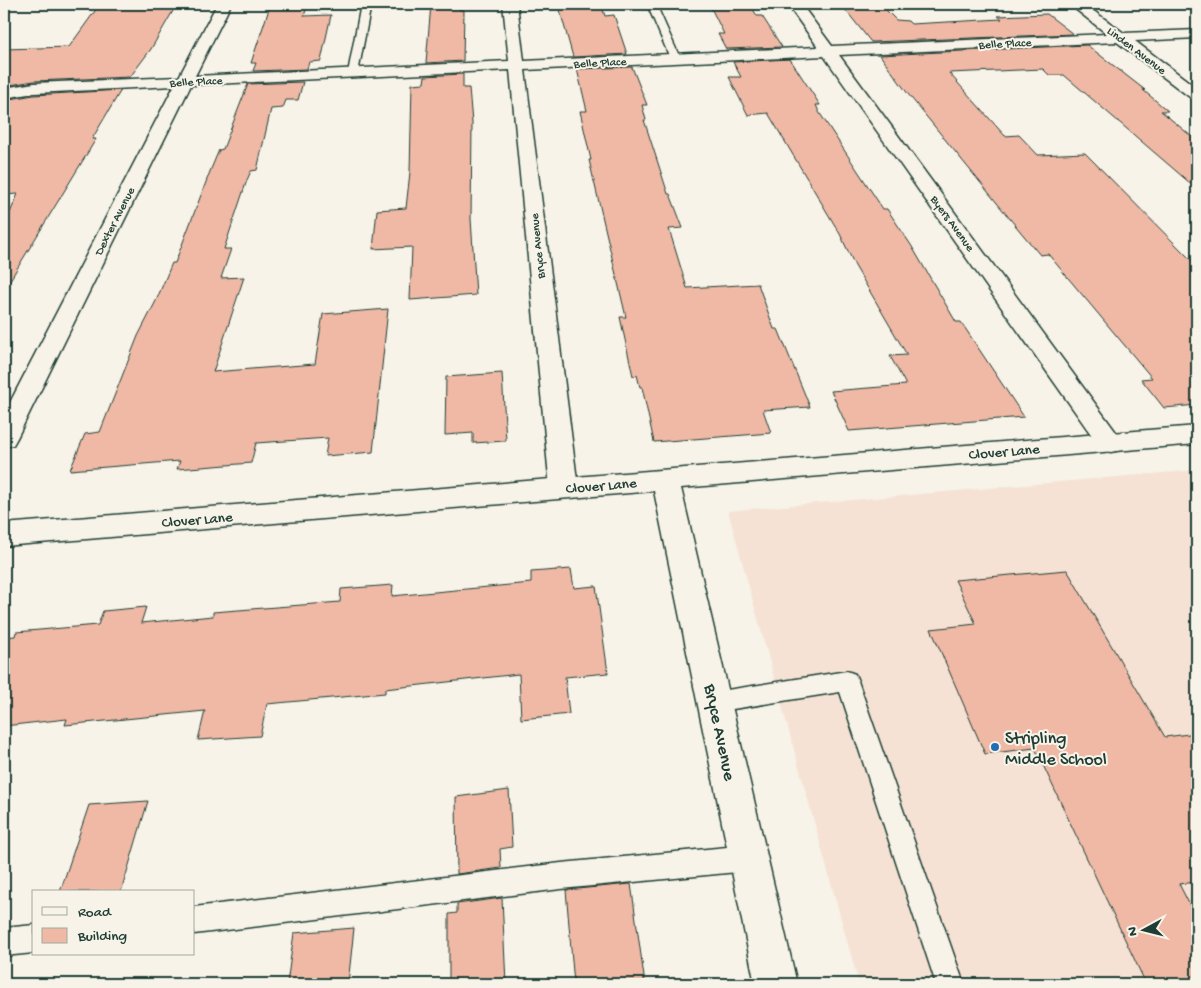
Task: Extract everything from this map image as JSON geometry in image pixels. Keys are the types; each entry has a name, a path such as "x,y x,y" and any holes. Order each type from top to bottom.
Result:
{"street":[{"name":"Dexter Avenue","path":"4,438 224,4"},
{"name":"Bryce Avenue","path":"510,4 564,488"},
{"name":"Byers Avenue","path":"794,4 1111,443"},
{"name":"Linden Avenue","path":"1076,4 1197,95"},
{"name":"Belle Place","path":"4,93 34,88 1197,34"},
{"name":"Clover Lane","path":"4,535 1197,435"},
{"name":"Bryce Avenue","path":"665,480 776,984"}],"lane":[{"path":"353,73 366,4"},
{"path":"651,4 675,58"},
{"path":"714,702 847,681 950,984"},
{"path":"195,921 551,877 748,858"},
{"path":"4,942 32,939"}],"shaded area":[{"name":"Stripling Middle School","path":"1197,470 1197,984 859,984 728,511"}],"building":[{"path":"100,4 177,4 151,49 130,77 34,81 4,86 5,49 69,47"},
{"path":"276,4 308,4 304,16 331,15 321,61 309,62 307,69 253,71 256,63 251,63 270,6"},
{"path":"431,4 459,4 460,10 464,10 463,61 426,63"},
{"path":"577,4 601,4 605,16 614,15 627,54 573,57 559,7"},
{"path":"709,4 750,4 757,16 762,16 782,47 726,49 718,34 724,34"},
{"path":"882,6 896,20 908,21 911,24 1002,19 998,16 1047,14 1073,34 871,42 844,8"},
{"path":"1087,45 1145,90 1143,90 1168,111 1161,111 1197,141 1197,189 1064,75 1049,75 1043,69 949,73 1005,136 1019,135 1038,155 1085,153 1197,266 1197,405 1164,408 1141,379 1152,378 1048,254 1040,255 908,94 880,55"},
{"path":"790,59 820,105 816,105 819,112 883,209 887,209 911,245 956,322 961,322 1024,417 849,431 831,391 906,385 890,356 907,355 855,266 840,234 768,113 748,115 729,77 741,77 733,62"},
{"path":"632,67 647,105 642,105 646,120 644,120 668,194 670,194 683,228 669,229 687,288 758,284 774,329 778,329 810,407 763,410 771,433 654,442 642,387 640,387 637,375 633,376 620,317 626,317 589,160 591,160 580,111 587,111 577,69"},
{"path":"463,74 463,88 469,88 472,123 471,219 476,295 410,300 412,247 373,249 377,210 406,208 410,172 412,84 424,83 425,76"},
{"path":"303,82 298,100 286,100 283,108 271,109 257,170 251,171 247,180 224,249 231,249 221,278 244,277 213,372 315,364 323,314 388,309 373,452 325,456 328,438 256,443 251,463 177,469 180,461 70,470 85,434 100,432 138,336 156,301 172,263 175,263 211,169 219,150 223,149 248,84"},
{"path":"121,90 92,139 96,139 4,290 4,227 18,194 4,195 4,100 34,95"},
{"path":"502,373 506,441 473,443 473,433 445,435 446,377"},
{"path":"571,569 574,588 596,586 608,673 565,677 569,714 521,719 519,674 385,689 385,693 267,704 260,736 198,740 205,711 65,725 67,719 4,726 4,637 15,636 16,632 98,625 103,611 146,607 141,623 213,616 213,612 340,602 341,589 393,585 392,596 531,583 531,572"},
{"path":"1067,570 1165,737 1197,733 1197,882 1179,884 1197,919 1197,984 1146,984 1035,748 985,754 931,629 976,624 955,580"},
{"path":"509,790 512,847 500,849 501,868 457,874 456,797"},
{"path":"148,801 122,890 61,890 89,805"},
{"path":"631,884 645,984 574,984 566,890"},
{"path":"502,898 506,984 449,984 449,914 457,913 457,904"},
{"path":"354,928 348,984 287,984 294,933"}],"place":[{"name":"Stripling Middle School","path":"995,747"}]}
